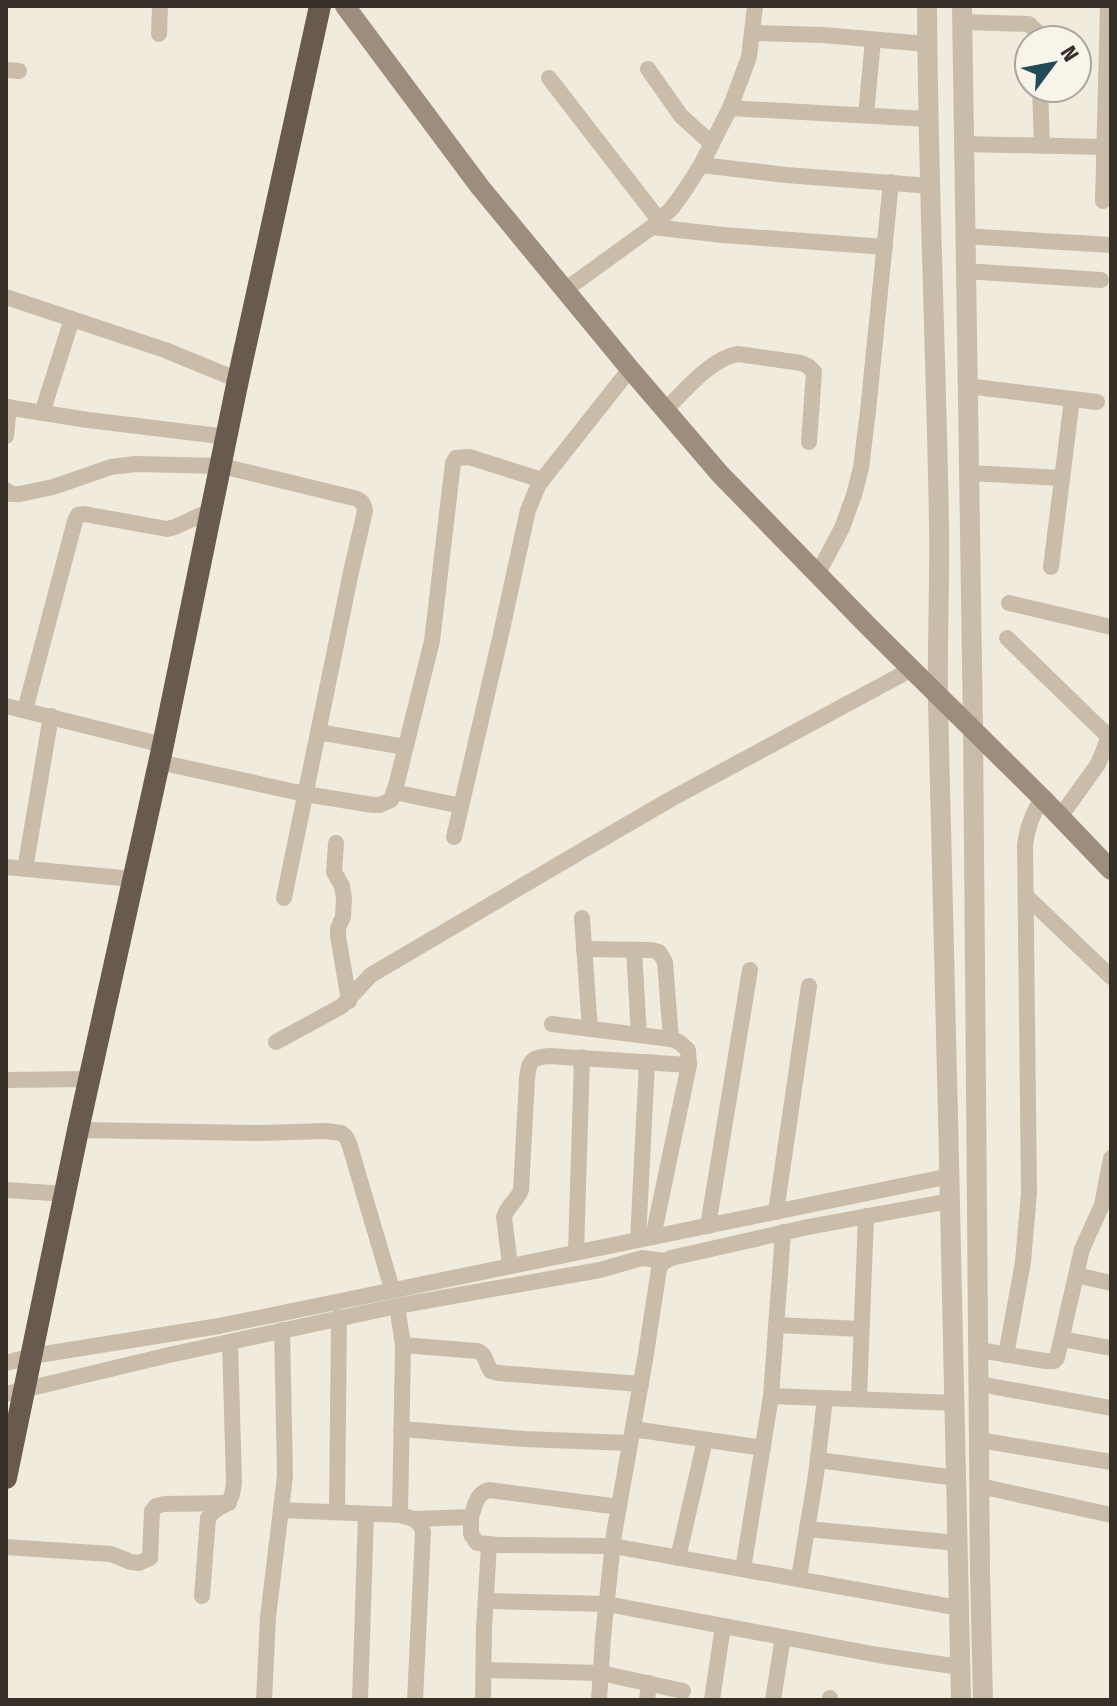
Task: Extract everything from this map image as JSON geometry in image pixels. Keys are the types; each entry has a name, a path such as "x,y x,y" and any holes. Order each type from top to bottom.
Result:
{"highway":[{"path":"6,1478 24,1377 66,1194 320,6"}],"main road":[{"path":"345,6 480,187 720,474 817,575 1110,865"}],"street":[{"path":"159,34 160,6"},
{"path":"565,290 655,224 683,193 730,108 749,57 755,6"},
{"path":"927,6 961,1700"},
{"path":"1103,201 1108,6"},
{"path":"983,1700 968,724 969,473 962,14 1029,24"},
{"path":"752,33 927,44"},
{"path":"866,115 873,40"},
{"path":"648,69 681,116 712,144"},
{"path":"549,78 655,224 723,235 885,247"},
{"path":"1041,104 1042,146"},
{"path":"730,108 928,119"},
{"path":"963,144 1105,147"},
{"path":"701,165 931,186"},
{"path":"817,575 842,528 858,482 891,182"},
{"path":"964,236 1111,245"},
{"path":"965,271 1101,280"},
{"path":"6,297 165,350 238,380"},
{"path":"42,413 72,319"},
{"path":"665,410 713,365 730,355 801,363 814,372 809,442"},
{"path":"454,837 533,495 630,369"},
{"path":"967,386 1097,402"},
{"path":"1051,567 1072,399"},
{"path":"6,436 7,407 228,437"},
{"path":"6,706 51,716 161,753 305,794 380,805 391,800 394,792 432,641 453,463 456,458 469,457 542,480"},
{"path":"6,490 11,494 20,494 53,487 120,465 222,466 354,498 364,504 284,898"},
{"path":"969,473 1062,478"},
{"path":"25,710 78,515 167,529 212,510"},
{"path":"1009,603 1111,627"},
{"path":"1007,638 1110,734 1098,764 1060,817"},
{"path":"276,1042 342,1006 371,975 392,961 671,799 912,669"},
{"path":"25,869 51,716"},
{"path":"318,732 405,747"},
{"path":"394,792 461,806"},
{"path":"1006,1355 1023,1262 1029,1193 1025,845 1027,829 1042,798"},
{"path":"336,843 334,872 342,886 344,898 338,936 349,1001"},
{"path":"6,867 133,879"},
{"path":"1026,896 1111,977"},
{"path":"582,918 590,1029"},
{"path":"584,949 659,952 665,962 671,1039"},
{"path":"634,950 639,1035"},
{"path":"708,1226 750,970"},
{"path":"776,1212 809,986"},
{"path":"552,1024 671,1039 685,1046 689,1065 646,1238"},
{"path":"510,1265 504,1217 521,1190 528,1065 531,1060 537,1057 582,1057 689,1065"},
{"path":"576,1252 582,1057"},
{"path":"646,1238 647,1062"},
{"path":"6,1080 90,1079"},
{"path":"78,1130 341,1133 349,1143 392,1289"},
{"path":"979,1350 1054,1361 1057,1358 1082,1249 1102,1205 1111,1158"},
{"path":"24,1377 219,1326 950,1176"},
{"path":"6,1190 66,1194"},
{"path":"6,1363 24,1377 230,1342 339,1317 600,1270 642,1258 665,1261 783,1232 950,1201"},
{"path":"859,1398 866,1216"},
{"path":"743,1569 771,1396 783,1232"},
{"path":"599,1700 613,1546 659,1269 665,1261"},
{"path":"1076,1275 1111,1283"},
{"path":"397,1306 403,1345 401,1429 407,1517"},
{"path":"337,1512 339,1317"},
{"path":"776,1325 861,1329"},
{"path":"264,1700 268,1617 285,1476 282,1330"},
{"path":"1062,1339 1111,1348"},
{"path":"202,1596 208,1518 210,1513 229,1503 233,1497 230,1342"},
{"path":"403,1345 477,1351 485,1357 491,1371 498,1373 641,1384"},
{"path":"979,1384 1111,1408"},
{"path":"771,1396 955,1403"},
{"path":"799,1578 825,1398"},
{"path":"401,1429 524,1439 632,1436 705,1440 763,1448"},
{"path":"678,1558 705,1440"},
{"path":"979,1440 1111,1462"},
{"path":"818,1460 956,1478"},
{"path":"980,1486 1111,1515"},
{"path":"619,1507 489,1490 478,1497 471,1517 471,1534 477,1543 489,1545 613,1546 959,1608"},
{"path":"6,1547 111,1554 139,1563 150,1558 152,1511 156,1506 229,1503"},
{"path":"281,1510 471,1517"},
{"path":"360,1700 366,1514"},
{"path":"407,1517 420,1523 423,1532 415,1700"},
{"path":"807,1529 958,1543"},
{"path":"483,1700 489,1545"},
{"path":"486,1601 607,1604 878,1655 960,1667"},
{"path":"712,1700 723,1626"},
{"path":"773,1700 783,1637"},
{"path":"484,1670 601,1673 648,1692 683,1691"}]}
